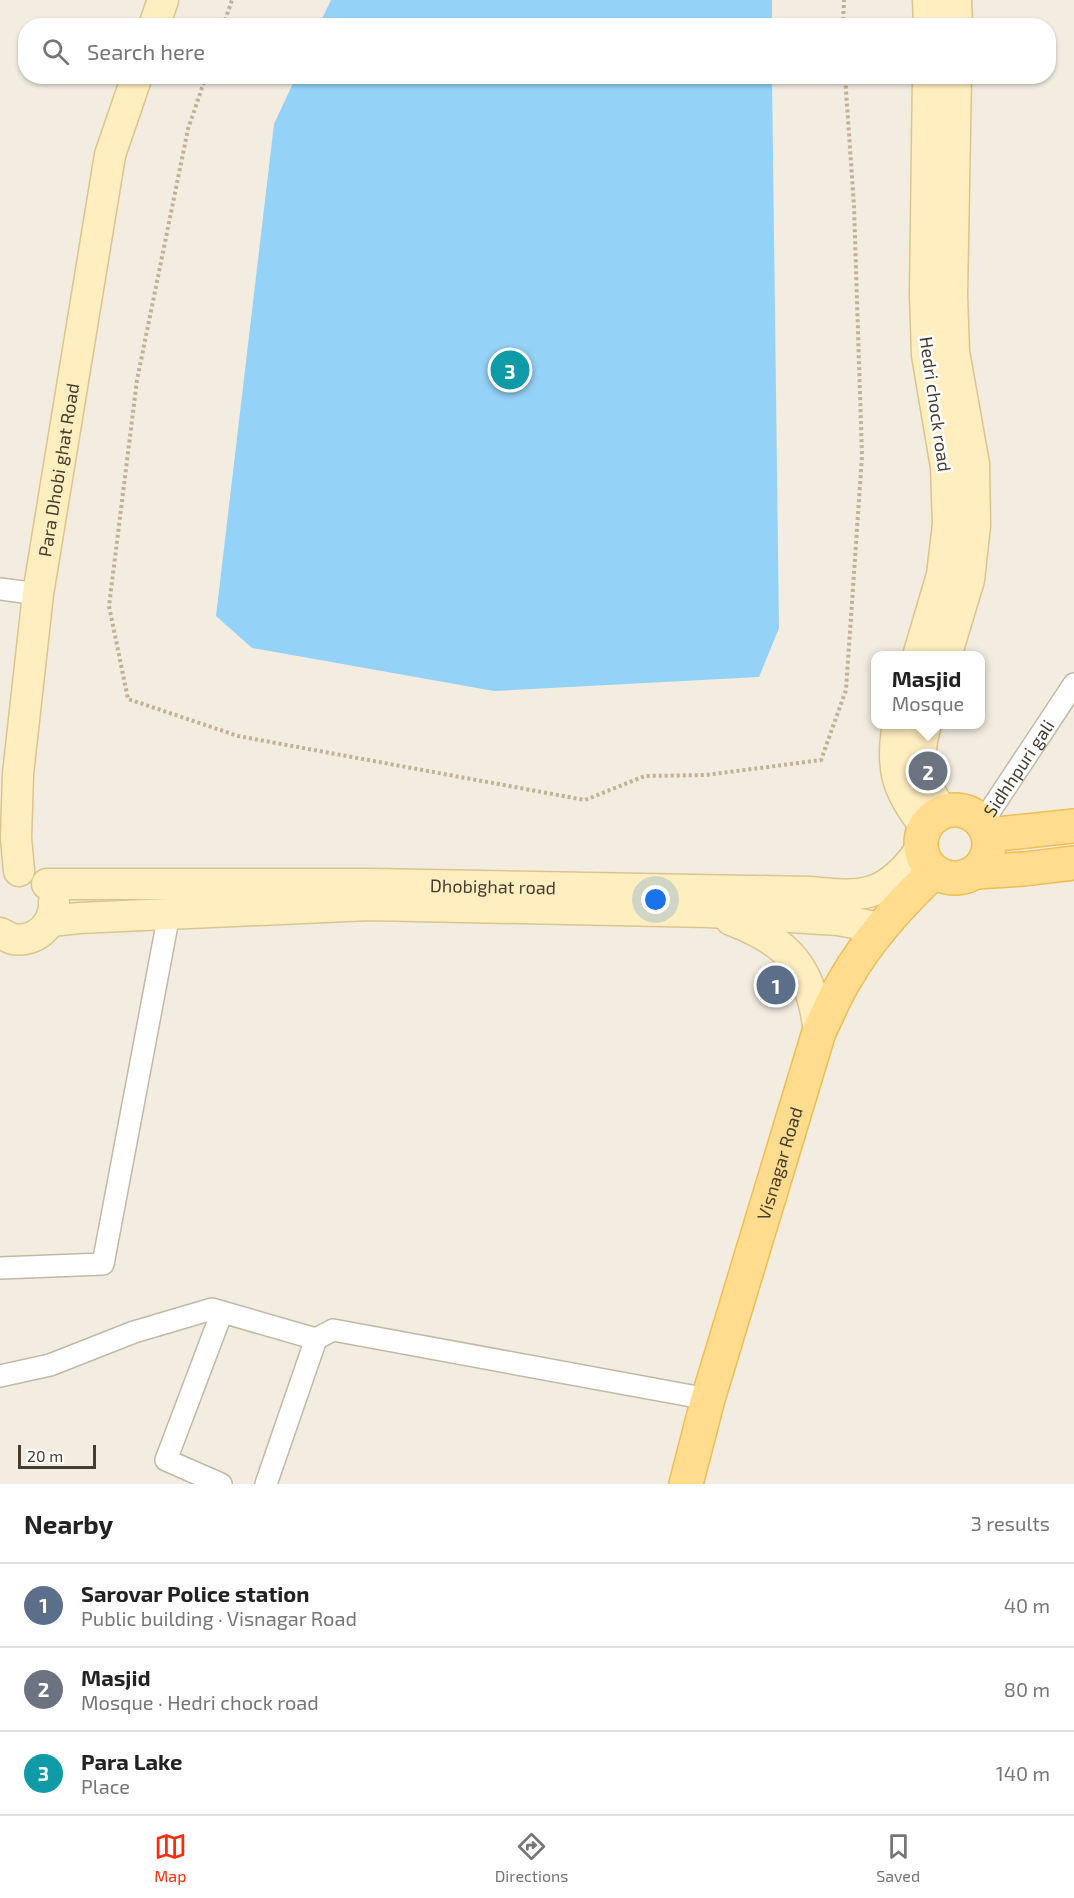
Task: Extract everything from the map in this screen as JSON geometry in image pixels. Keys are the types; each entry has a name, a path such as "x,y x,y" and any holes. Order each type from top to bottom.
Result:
{"main road":[{"path":"976,872 985,861 989,848 985,829 974,816 954,810 930,840 948,879 963,878 976,872 1074,863"},
{"path":"985,829 1074,826"},
{"name":"Visnagar Road","path":"686,1484 708,1399 819,1032 846,978 881,928 912,893 930,840"}],"street":[{"path":"157,18 163,0"},
{"path":"928,0 929,18"},
{"path":"956,0 957,18"},
{"name":"Para Dhobi ghat Road","path":"10,874 16,838 18,774 38,594 110,155 134,84"},
{"name":"Hedri chock road","path":"919,651 942,575 948,524 946,467 927,355 925,296 928,84"},
{"name":"Hedri chock road","path":"948,651 969,580 975,525 974,464 954,352 952,296 956,84"},
{"path":"0,589 38,594"},
{"name":"Sidhhpuri gali","path":"985,829 1074,684"},
{"path":"897,729 894,751 898,781 909,806 930,840"},
{"path":"925,729 919,756 923,778 930,794 930,840"},
{"name":"Dhobighat road","path":"47,884 384,884 798,892 844,896 868,894 891,882 909,866 930,840"},
{"path":"0,933 13,939 27,939 41,932 51,921 54,908 53,895 39,876 10,874"},
{"name":"Dhobighat road","path":"51,921 369,905 709,912 838,920 881,928"},
{"path":"709,912 744,925 770,938 788,951 806,976 815,1002 819,1032"},
{"path":"0,1268 104,1264 168,914"},
{"path":"0,1376 50,1365 134,1332 212,1309 316,1339"},
{"path":"221,1484 166,1460 222,1312"},
{"path":"266,1484 316,1339 333,1330 708,1399"}],"path":[{"path":"226,18 232,0"},
{"path":"843,18 844,0"},
{"path":"203,84 188,129 137,380 109,606 128,699 238,736 585,800 645,776 706,775 821,760 846,690 862,456 854,206 846,84"}],"water":[{"path":"331,0 772,0 772,18 322,18"},
{"path":"293,84 772,84 779,628 759,677 494,691 252,648 216,616 274,124"}],"place":[{"name":"Para Lake","path":"510,370"},
{"name":"Masjid","path":"928,771"},
{"name":"Sarovar Police station","path":"776,985"}]}
